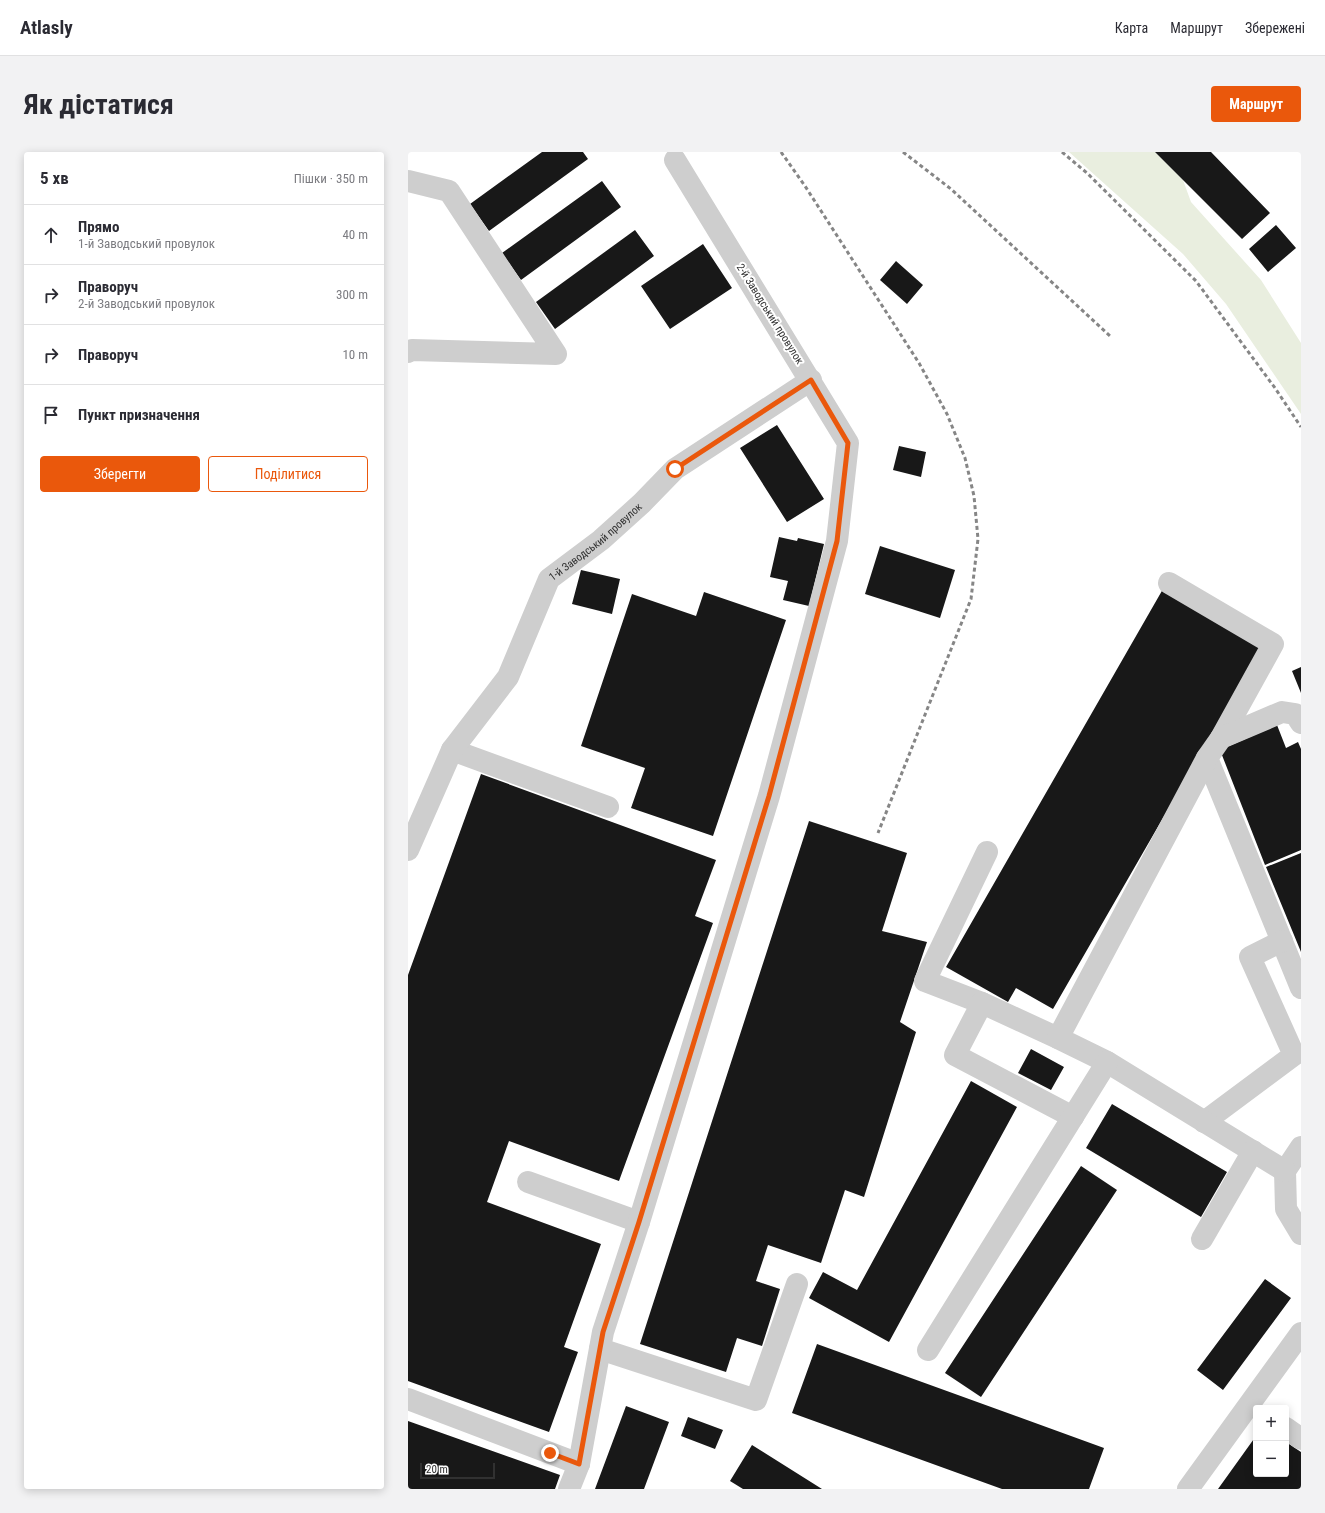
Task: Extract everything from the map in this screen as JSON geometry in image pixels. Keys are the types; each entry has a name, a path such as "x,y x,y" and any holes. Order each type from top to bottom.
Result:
{"lane":[{"name":"2-й Заводський провулок","path":"569,1489 579,1464 603,1332 639,1222 769,796 837,541 848,443 811,380 675,160"},
{"path":"408,181 449,191 556,354 412,350 408,352"},
{"name":"1-й Заводський провулок","path":"408,850 452,750 508,677 549,579 601,540 642,503 675,469 811,380"},
{"path":"1058,1038 1207,758 1221,738 1273,644 1169,583"},
{"path":"1221,738 1282,712 1295,714 1301,723"},
{"path":"452,750 608,807"},
{"path":"1207,758 1301,988"},
{"path":"987,852 925,981 982,1003 1107,1062 1285,1171"},
{"path":"1204,1122 1294,1056 1250,957 1282,940"},
{"path":"982,1003 955,1056 1073,1117"},
{"path":"928,1350 1107,1062"},
{"path":"1301,1147 1285,1171 1286,1209 1301,1234"},
{"path":"1202,1239 1253,1151"},
{"path":"528,1182 639,1222"},
{"path":"600,1348 756,1400 798,1284"},
{"path":"1188,1489 1250,1412 1301,1333"},
{"path":"408,1399 579,1464"},
{"path":"1289,1430 1301,1439"}],"shaded area":[{"path":"1069,152 1155,152 1183,180 1191,202 1261,280 1301,343 1301,414 1226,304 1183,254"}],"building":[{"path":"542,152 583,152 588,159 489,231 470,204"},
{"path":"1155,152 1211,152 1270,213 1242,239"},
{"path":"602,181 621,207 521,280 502,253"},
{"path":"1276,225 1296,248 1268,272 1249,249"},
{"path":"635,230 654,256 555,329 536,302"},
{"path":"703,244 732,288 670,329 641,286"},
{"path":"896,261 923,285 907,304 880,280"},
{"path":"777,425 824,499 787,522 740,448"},
{"path":"899,446 926,452 921,477 893,470"},
{"path":"779,537 797,541 798,538 824,544 809,606 783,600 788,581 770,577"},
{"path":"880,546 955,570 940,618 865,594"},
{"path":"581,570 620,579 612,614 572,604"},
{"path":"1163,589 1262,646 1053,1009 1016,988 1008,1002 946,967"},
{"path":"704,592 786,620 713,836 631,808 645,768 581,746 632,594 696,616"},
{"path":"1301,667 1301,693 1292,671"},
{"path":"1277,725 1286,748 1298,742 1301,749 1301,850 1265,865 1220,750"},
{"path":"481,774 716,860 695,916 713,923 619,1181 509,1141 487,1202 601,1244 564,1347 578,1352 549,1432 408,1381 408,975"},
{"path":"809,821 907,853 882,931 927,942 900,1022 916,1032 864,1197 845,1190 821,1263 768,1245 756,1281 780,1289 762,1346 737,1338 726,1372 640,1344"},
{"path":"1301,853 1301,952 1266,867"},
{"path":"1031,1049 1064,1067 1051,1090 1018,1073"},
{"path":"971,1081 1017,1107 889,1342 809,1298 823,1272 857,1290"},
{"path":"1112,1104 1227,1172 1201,1217 1086,1148"},
{"path":"1081,1166 1117,1190 981,1397 945,1373"},
{"path":"1265,1279 1291,1298 1223,1390 1197,1370"},
{"path":"817,1344 1104,1448 1089,1489 1002,1489 792,1413"},
{"path":"626,1406 669,1422 644,1489 595,1489"},
{"path":"688,1417 723,1430 715,1449 681,1436"},
{"path":"408,1421 560,1475 555,1489 408,1489"},
{"path":"1253,1440 1253,1477 1289,1477 1289,1444 1301,1452 1301,1489 1218,1489"},
{"path":"752,1445 822,1489 743,1489 730,1481"}],"railway":[{"path":"781,152 805,186 919,363 947,414 965,458 974,496 978,539 971,599 878,833"},
{"path":"903,152 951,189 1111,337"},
{"path":"1062,152 1087,173 1196,281 1275,388 1301,427"}],"route":[{"path":"550,1453 579,1464 603,1332 639,1222 769,796 837,541 848,443 811,380 675,469"}]}
